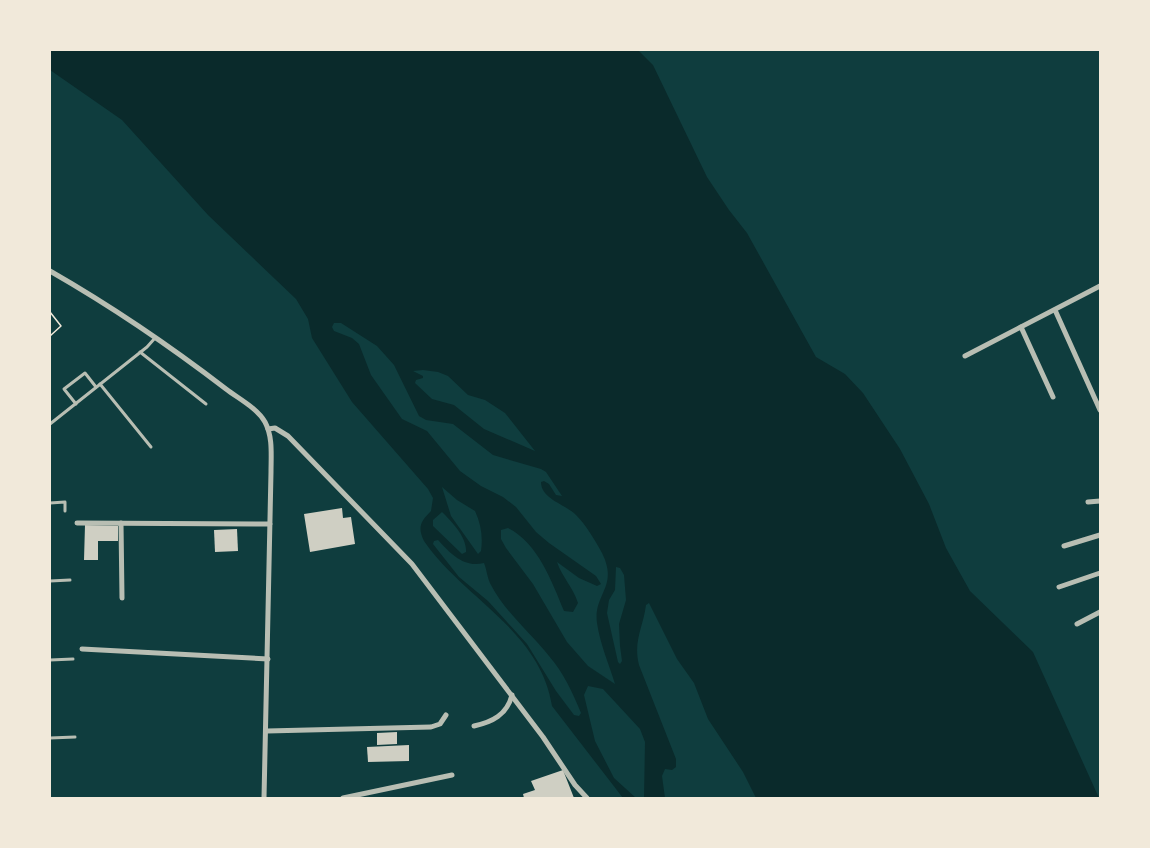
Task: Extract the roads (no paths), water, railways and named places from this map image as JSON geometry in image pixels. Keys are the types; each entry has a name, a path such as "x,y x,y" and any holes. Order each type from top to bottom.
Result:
{"street":[{"path":"50,271 155,338 254,410 268,429 272,449 264,798"},
{"path":"965,356 1101,286"},
{"path":"1054,310 1101,410"},
{"path":"1021,327 1053,397"},
{"path":"268,429 275,428 288,436 412,564 543,737 575,785 587,798"},
{"path":"1088,502 1101,501"},
{"path":"77,523 270,524"},
{"path":"121,523 122,598"},
{"path":"1064,546 1101,535"},
{"path":"1059,587 1101,573"},
{"path":"1077,624 1101,612"},
{"path":"82,649 268,659"},
{"path":"474,726 489,723 504,713 512,695"},
{"path":"267,731 431,727 440,724 446,715"},
{"path":"342,798 452,775"}],"lane":[{"path":"50,424 155,338"},
{"path":"140,352 206,404"},
{"path":"76,404 64,389 85,373 96,387"},
{"path":"100,384 151,447"},
{"path":"50,503 64,502 65,511"},
{"path":"50,581 70,580"},
{"path":"50,660 73,659"},
{"path":"50,738 75,737"}],"water":[{"path":"50,50 638,50 653,65 707,177 747,233 816,357 845,374 863,393 900,449 929,504 946,548 970,591 1033,652 1099,798 756,798 743,772 708,719 694,683 677,659 649,603 646,605 639,635 637,656 676,759 676,767 672,770 665,769 662,776 665,798 644,798 645,742 640,729 603,689 588,686 584,695 595,741 614,778 636,798 623,798 552,706 545,679 533,656 517,636 440,562 424,541 421,524 431,511 433,498 428,489 352,402 312,338 308,319 296,299 208,215 122,120 50,70","holes":["334,323 341,323 377,346 394,365 419,416 426,420 453,424 493,455 546,472 562,496 556,495 549,484 544,481 541,482 545,493 580,519 607,565 607,582 598,605 597,623 615,684 588,666 567,642 533,584 506,548 501,539 501,530 508,528 519,535 536,553 564,611 573,612 578,603 557,562 579,578 597,586 601,584 596,576 536,532 516,507 460,471 427,431 402,419 371,375 359,344 352,338 334,331 332,327","413,371 438,372 448,376 468,395 485,400 505,413 535,451 484,429 454,405 432,399 415,383 423,376","442,487 475,511 482,536 481,551 478,554 451,516","442,512 461,535 466,552 462,554 433,526 433,520","438,540 464,562 484,563 497,595 554,662 563,676 581,713 579,716 574,715 556,691 527,644 488,601 459,577 433,544","616,567 620,568 624,575 626,600 619,624 622,661 620,664 607,613 609,600 615,590"]}]}
